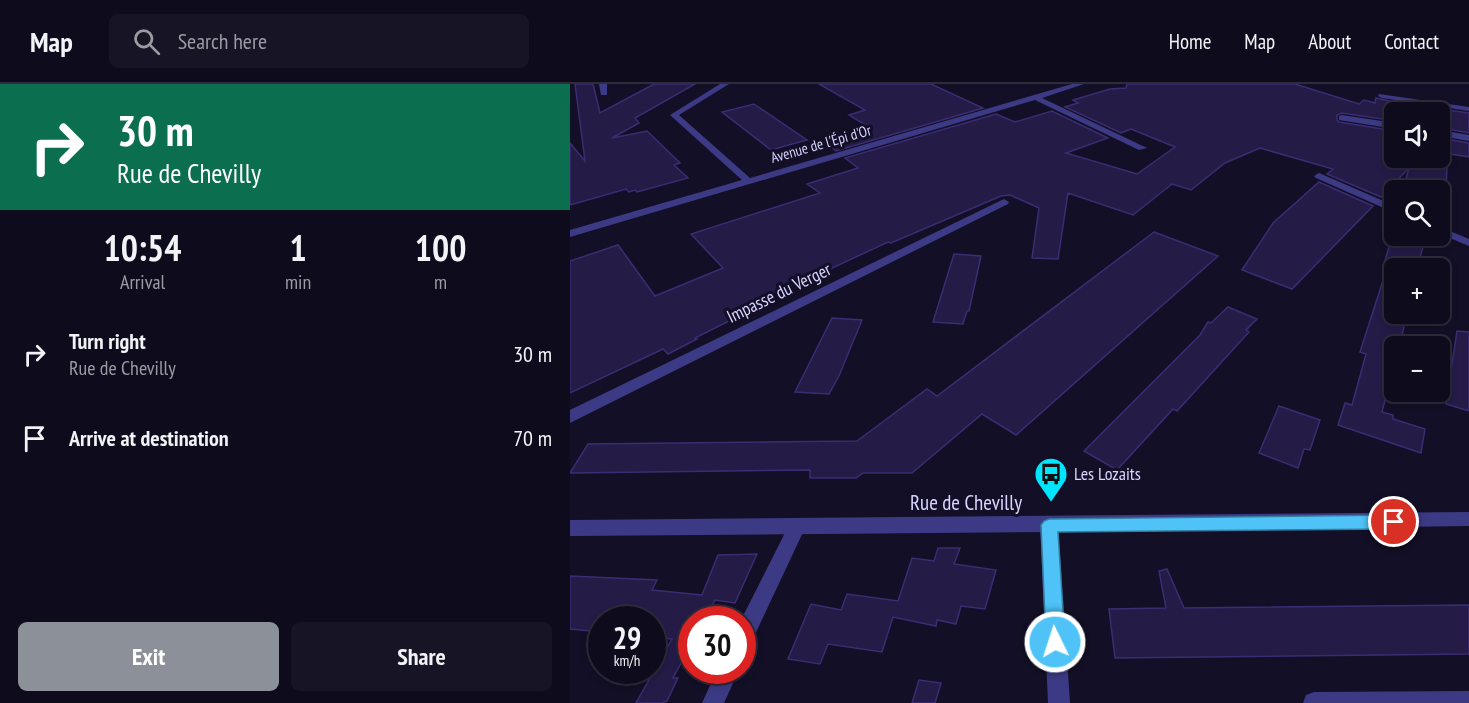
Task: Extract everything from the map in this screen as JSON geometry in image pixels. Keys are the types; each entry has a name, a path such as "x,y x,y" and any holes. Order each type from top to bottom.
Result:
{"street":[{"path":"603,84 604,93"},
{"path":"725,84 674,115 748,181"},
{"name":"Avenue de l'Épi d'Or","path":"570,234 1078,84"},
{"path":"1035,96 1142,148"},
{"path":"1382,96 1469,108"},
{"path":"1342,118 1384,124"},
{"path":"1450,135 1469,138"},
{"path":"1319,176 1384,205"},
{"name":"Impasse du Verger","path":"570,417 1004,202"},
{"path":"1450,234 1469,243"},
{"name":"Rue de Chevilly","path":"570,528 1469,519"},
{"path":"1049,525 1059,703"},
{"path":"756,611 797,526"},
{"path":"713,703 722,684"},
{"path":"1314,703 1469,702"}],"building":[{"path":"575,84 593,84 600,113 654,84 695,84 635,118 639,123 612,138 647,131 680,163 674,165 688,178 637,192 635,190 629,192 626,189 570,205 570,143 585,161"},
{"path":"819,84 931,84 983,108 836,151 824,142 872,129 849,115 865,110"},
{"path":"1127,84 1295,84 1359,104 1364,100 1375,103 1376,98 1395,102 1384,102 1384,119 1342,113 1337,115 1337,120 1384,129 1384,168 1409,168 1397,180 1384,180 1384,194 1381,197 1327,174 1333,169 1260,148 1225,163 1191,190 1172,184 1133,215 1068,193 1058,259 1032,258 1039,208 1010,195 1001,196 891,243 888,242 828,270 831,272 806,284 801,280 740,309 747,312 668,354 663,349 570,393 570,261 618,245 655,296 723,268 691,234 820,193 807,184 858,168 845,158 996,114 1015,122 1052,111 1108,138 1066,153 1137,174 1175,147 1131,129 1121,133 1065,107 1078,103 1073,100 1110,89 1126,88"},
{"path":"754,104 807,140 771,150 722,112"},
{"path":"1450,110 1469,113 1469,133 1450,130"},
{"path":"1450,140 1469,143 1469,157 1450,154"},
{"path":"1409,168 1447,168 1446,180 1406,180"},
{"path":"1319,182 1373,206 1292,289 1242,270 1273,223"},
{"path":"1154,232 1218,256 1016,435 982,414 912,473 863,473 856,478 810,478 810,470 570,473 588,444 857,441 927,389 937,396"},
{"path":"1389,246 1423,246 1420,258 1386,258"},
{"path":"954,254 981,256 969,311 967,311 963,324 933,322"},
{"path":"1384,277 1384,324 1405,324 1402,336 1384,336 1385,402 1382,412 1393,415 1393,419 1425,429 1421,453 1338,425 1345,403 1352,405 1366,354 1360,352"},
{"path":"1228,307 1257,319 1246,330 1249,332 1177,411 1173,409 1117,470 1084,451 1200,335 1208,322 1211,323"},
{"path":"832,318 862,320 839,376 829,394 795,392"},
{"path":"1457,331 1469,332 1469,411 1446,404 1450,402 1450,377"},
{"path":"1279,406 1320,420 1310,450 1304,449 1298,468 1259,453"},
{"path":"938,548 960,548 954,564 996,570 985,609 961,606 956,624 937,620 936,626 893,617 882,652 828,644 820,664 788,659 811,604 841,610 847,594 898,601 912,558 934,561"},
{"path":"757,554 735,603 715,600 712,606 678,606 678,669 673,678 678,678 667,701 636,703 647,684 666,684 666,650 672,639 666,638 666,606 588,606 588,631 570,629 570,576 657,580 652,590 702,595 718,555"},
{"path":"1167,569 1184,608 1469,605 1469,654 1115,658 1109,609 1166,608 1159,571"},
{"path":"919,680 941,683 935,703 912,703"}],"place":[{"name":"Les Lozaits","path":"1051,503"}],"route":[{"path":"1055,642 1049,525 1394,522"}]}
